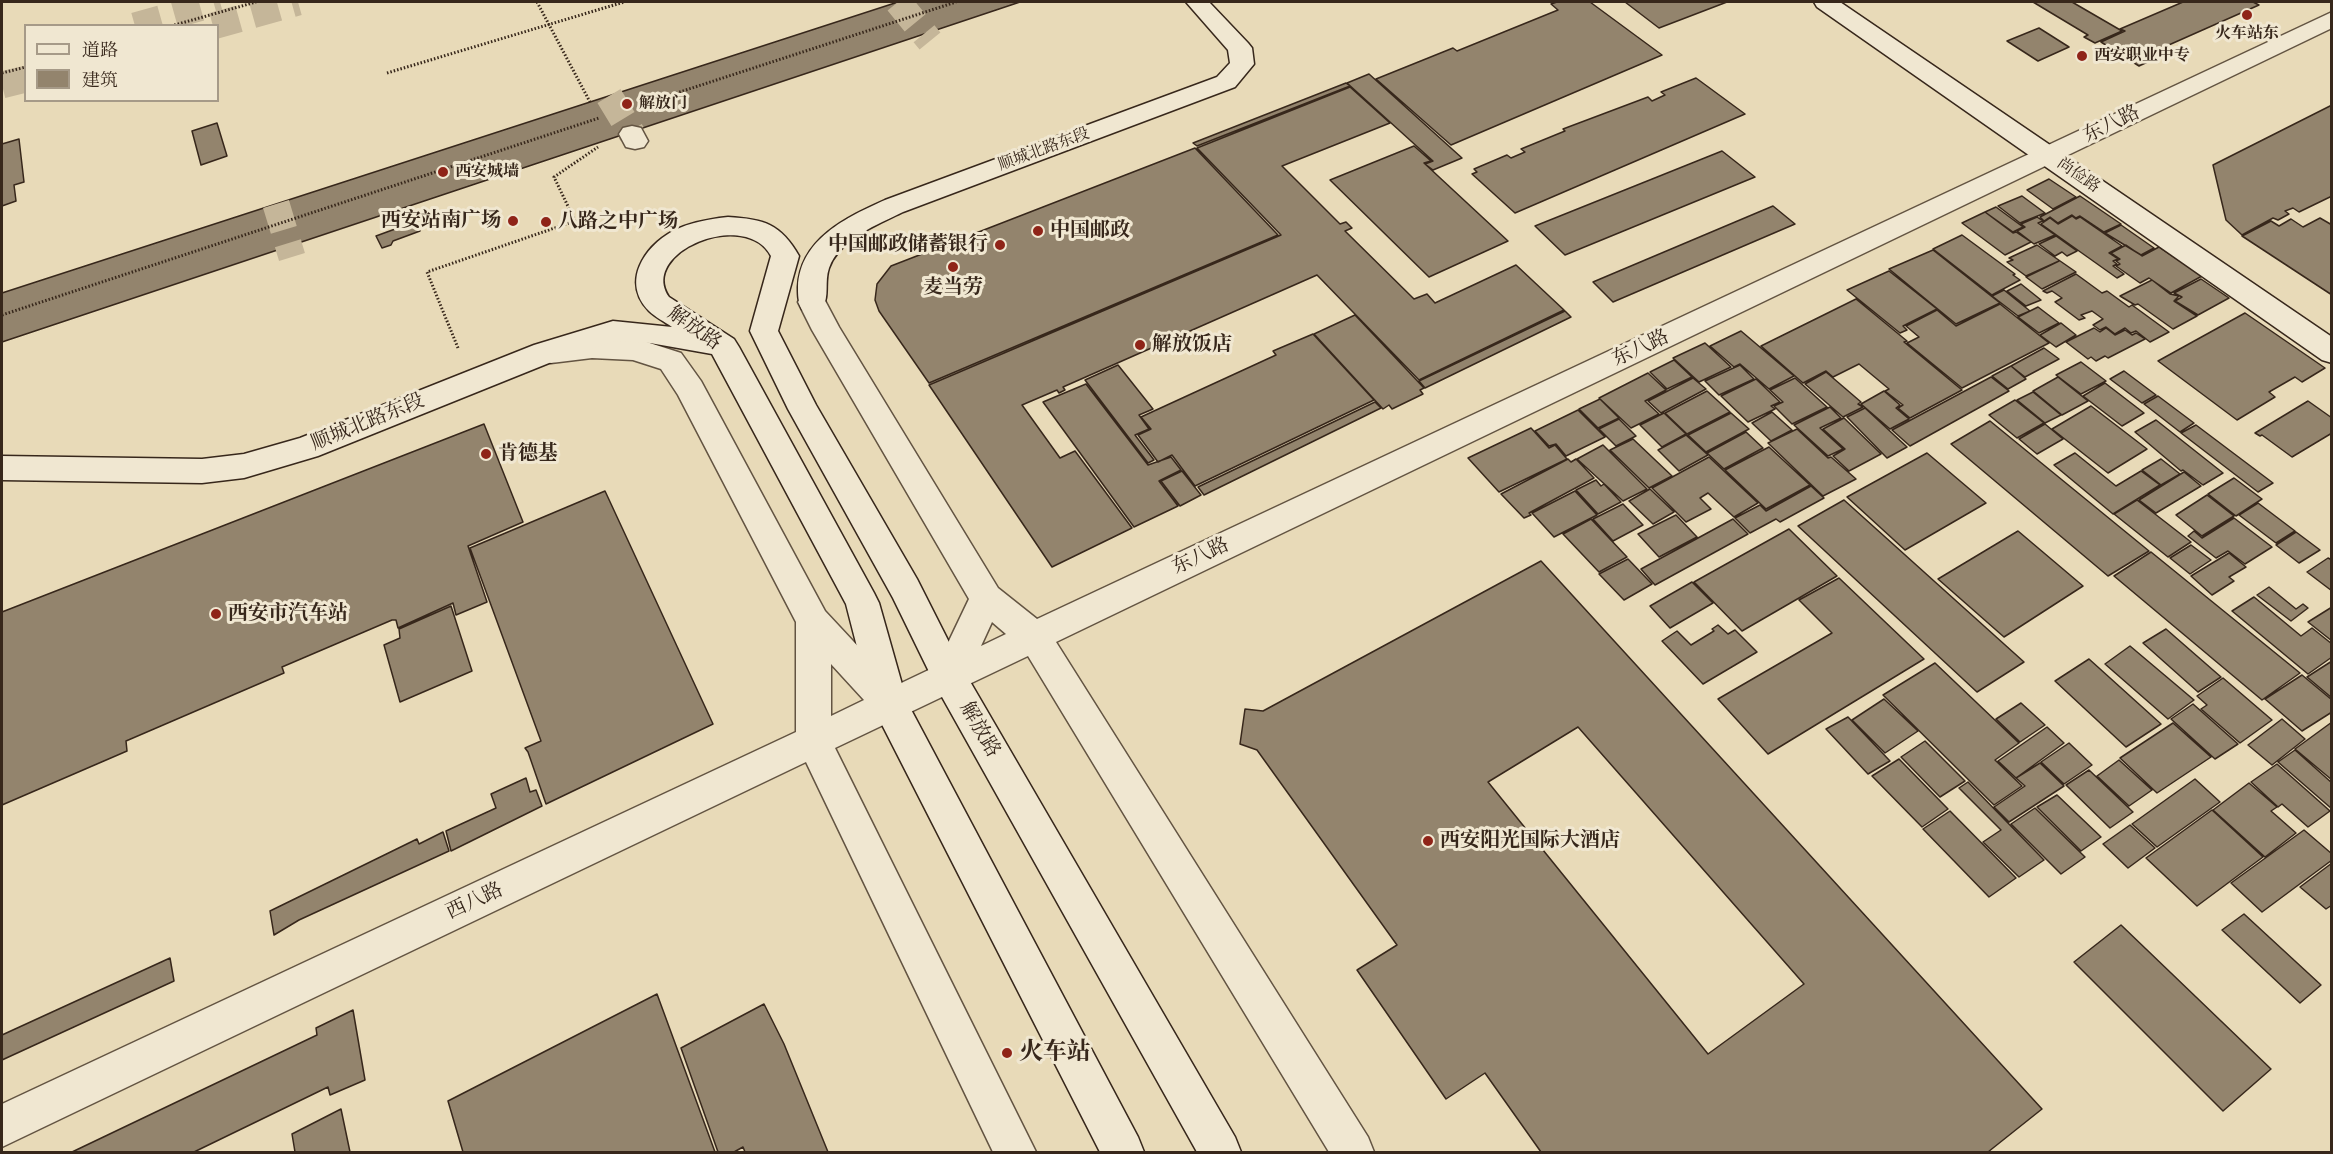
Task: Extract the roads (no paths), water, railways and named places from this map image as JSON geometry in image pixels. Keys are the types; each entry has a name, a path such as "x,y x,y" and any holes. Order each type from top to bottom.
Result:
{"street":[{"name":"顺城北路东段","path":"986,598 832,340 812,302 815,266 829,245 857,224 894,206 1226,82 1242,64 1240,48 1197,2"},
{"name":"尚俭路","path":"1825,2 2331,352"},
{"name":"东八路","path":"949,677 2048,156 2326,27"},
{"name":"解放路","path":"1123,1152 890,705 862,603 724,347 659,304 650,291 650,276 656,261 668,247 685,236 706,229 728,226 748,227 766,234 778,243 785,256 764,331 803,409 905,589 949,677 1220,1152"},
{"path":"659,304 668,349 813,621 890,705"},
{"name":"顺城北路东段","path":"9,470 202,471 244,466 307,448 544,353 613,332 668,349 724,347"},
{"path":"949,677 986,598 1034,636 1353,1152"},
{"path":"813,621 814,742 1015,1152"},
{"name":"西八路","path":"2,1126 949,677"}],"tunnel":[{"path":"142,24 220,2"},
{"path":"219,24 298,2"},
{"path":"898,2 930,41"},
{"path":"2,85 24,80"},
{"path":"609,96 632,134"},
{"path":"276,204 292,257"}],"place":[{"name":"火车站东","path":"2247,15"},
{"name":"西安职业中专","path":"2082,56"},
{"name":"解放门","path":"627,104"},
{"name":"西安城墙","path":"443,172"},
{"name":"西安站南广场","path":"513,221"},
{"name":"八路之中广场","path":"546,222"},
{"name":"中国邮政","path":"1038,231"},
{"name":"中国邮政储蓄银行","path":"1000,245"},
{"name":"麦当劳","path":"953,267"},
{"name":"解放饭店","path":"1140,345"},
{"name":"肯德基","path":"486,454"},
{"name":"西安市汽车站","path":"216,614"},
{"name":"西安阳光国际大酒店","path":"1428,841"},
{"name":"火车站","path":"1007,1053"}]}
